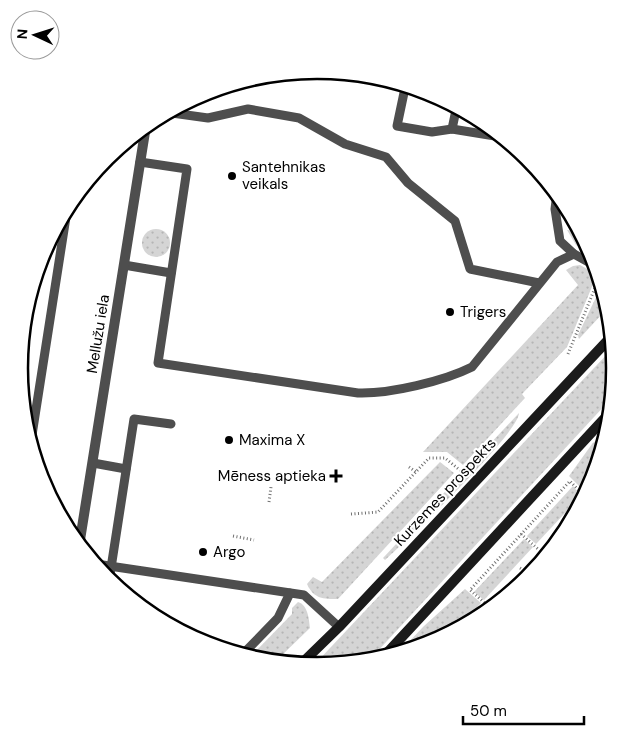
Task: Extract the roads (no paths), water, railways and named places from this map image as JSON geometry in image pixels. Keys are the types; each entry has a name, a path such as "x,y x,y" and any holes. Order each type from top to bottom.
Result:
{"main road":[{"name":"Kurzemes prospekts","path":"309,657 339,628 604,343"},
{"path":"393,646 600,423"}],"street":[{"name":"Mellužu iela","path":"81,535 144,137"}],"lane":[{"path":"404,93 397,126 432,132 452,129 486,135"},
{"path":"179,114 208,118 248,109 299,118 345,144 386,157 408,183 455,221 470,269 539,283"},
{"path":"452,129 455,115"},
{"path":"140,162 187,168 158,362 372,394 453,376 472,367 557,262 574,254"},
{"path":"555,205 560,241 574,254 585,260"},
{"path":"33,426 65,226"},
{"path":"124,265 171,273"},
{"path":"111,571 134,419 171,424"},
{"path":"93,463 126,469"},
{"path":"106,566 304,595 339,628"},
{"path":"248,648 278,618 290,593"}],"place":[{"name":"Santehnikas veikals","path":"232,176"},
{"name":"Trigers","path":"450,312"},
{"name":"Maxima X","path":"229,440"},
{"name":"Mēness aptieka","path":"336,476"},
{"name":"Argo","path":"203,552"}]}
